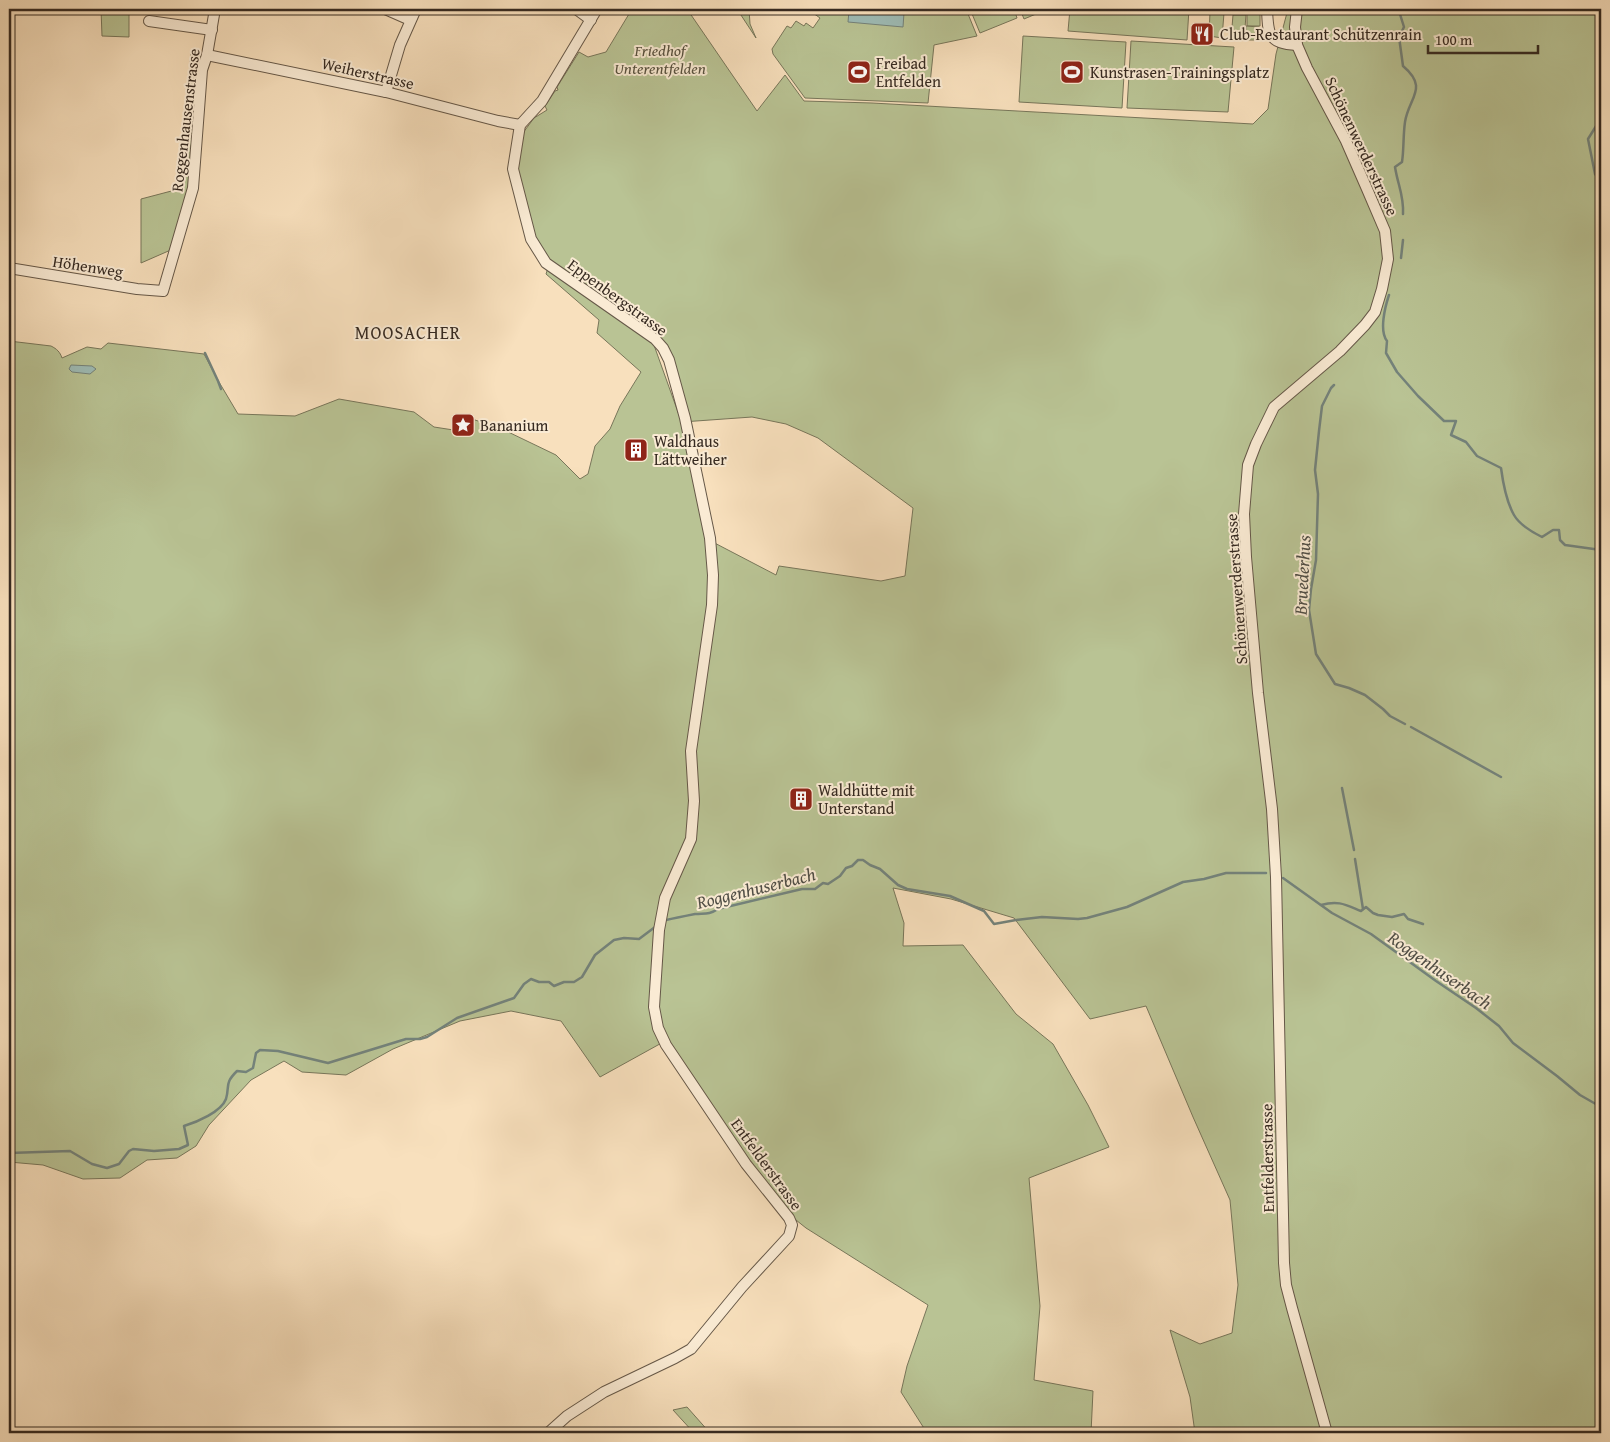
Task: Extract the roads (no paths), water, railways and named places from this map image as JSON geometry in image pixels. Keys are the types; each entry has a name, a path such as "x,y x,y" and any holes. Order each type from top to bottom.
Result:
{"street":[{"name":"Roggenhausenstrasse","path":"163,292 193,188 202,70 207,56 215,9"},
{"path":"386,92 400,45 416,9"},
{"path":"576,9 591,20"},
{"path":"520,124 542,101 597,9"},
{"path":"1267,9 1268,30 1271,37 1285,44 1297,45"},
{"name":"Schönenwerderstrasse","path":"1276,877 1272,808 1258,694 1246,557 1244,514 1248,465 1274,407 1340,351 1375,312 1388,259 1385,231 1346,141 1297,45 1295,27 1297,9"},
{"path":"389,10 410,20"},
{"path":"149,21 212,30"},
{"name":"Weiherstrasse","path":"207,56 386,92 482,117 520,124"},
{"name":"Eppenbergstrasse","path":"520,124 513,169 531,238 549,265 655,339 670,360 710,538 713,575 712,605 691,750 694,801 691,838 665,898 659,930"},
{"name":"Höhenweg","path":"9,268 163,292"},
{"name":"Entfelderstrasse","path":"1276,877 1284,1263 1286,1284 1292,1308 1327,1433"},
{"name":"Entfelderstrasse","path":"548,1433 567,1416 604,1392 691,1349 742,1287 789,1236 791,1230 792,1225 789,1218 746,1164 666,1046 658,1028 654,1007 659,930"}],"water":[{"path":"883,9 898,9 904,13 903,27 848,22 849,11 884,14"},
{"path":"71,365 92,366 96,369 90,374 72,372 69,369"}],"waterway":[{"path":"1402,9 1399,11 1404,27 1399,37 1403,66 1411,74 1416,87 1405,122 1402,162 1395,167 1402,196 1403,214"},
{"path":"1598,123 1588,139 1595,174 1601,182"},
{"path":"1401,258 1403,240"},
{"path":"1389,295 1384,312 1383,325 1387,341 1386,353 1397,372 1418,396 1444,421 1456,421 1451,435 1466,442 1477,456 1501,468 1507,498 1511,510 1519,522 1542,537 1553,530 1559,530 1560,540 1565,545 1601,550"},
{"path":"205,353 221,389"},
{"name":"Bruederhus","path":"1334,385 1322,406 1315,470 1318,494 1316,560 1309,610 1316,654 1335,684 1365,695 1390,716 1405,724"},
{"name":"Bruederhus","path":"1411,727 1501,777"},
{"path":"1342,788 1354,850"},
{"path":"1355,859 1363,909"},
{"name":"Roggenhuserbach","path":"666,920 709,913 718,909 802,889 815,889 823,883 828,884 840,876 846,868 852,866 858,860 863,860 880,869 898,885 907,889 950,896 984,911 994,924 1042,917 1087,918 1127,907 1183,882 1226,873 1266,873"},
{"name":"Roggenhuserbach","path":"1283,878 1332,913 1371,934 1476,1008 1499,1026 1513,1043 1580,1095 1601,1107"},
{"path":"1321,905 1338,903 1361,911 1366,907 1378,915 1392,917 1404,914 1408,919 1423,924"},
{"name":"Roggenhuserbach","path":"9,1153 70,1151 92,1164 107,1168 119,1164 129,1151 133,1149 154,1151 179,1149 188,1145 184,1126 202,1119 219,1108 226,1099 230,1079 237,1071 246,1072 253,1068 256,1053 260,1050 278,1051 328,1063 406,1039 427,1037 457,1018 514,998 524,984 531,979 539,982 549,982 554,986 564,982 574,982 582,977 595,955 614,940 624,938 639,939 655,927"}],"place":[{"name":"Club-Restaurant Schützenrain","path":"1202,34"},
{"name":"Freibad Entfelden","path":"859,72"},
{"name":"Kunstrasen-Trainingsplatz","path":"1072,72"},
{"name":"Bananium","path":"463,425"},
{"name":"Waldhaus Lättweiher","path":"636,450"},
{"name":"Waldhütte mit Unterstand","path":"801,799"}],"district":[{"name":"MOOSACHER","path":"408,332"}],"park label":[{"name":"Friedhof Unterentfelden","path":"660,59"}]}
